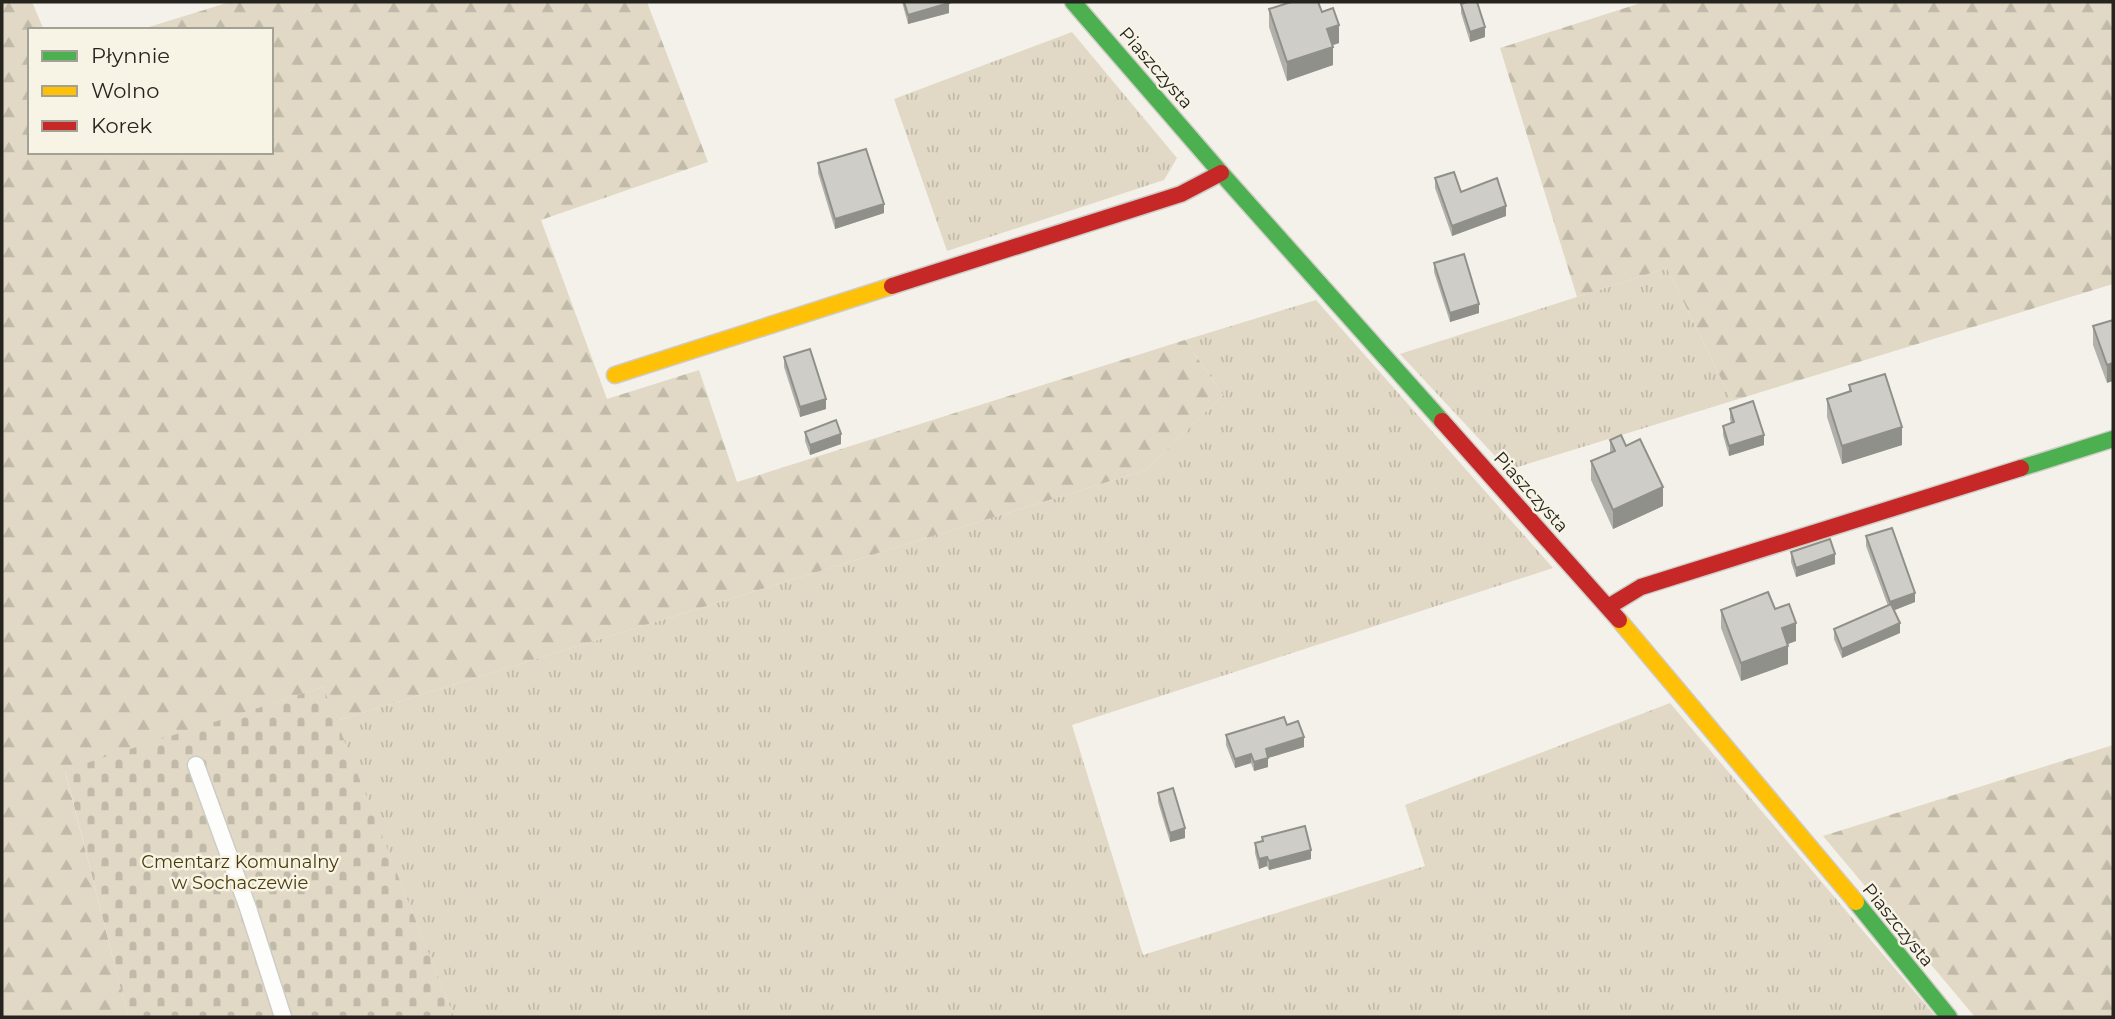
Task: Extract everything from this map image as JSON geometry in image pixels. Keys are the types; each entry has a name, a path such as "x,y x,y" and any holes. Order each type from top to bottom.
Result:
{"street":[{"name":"Piaszczysta","path":"1073,2 1221,173 1608,607 1949,1017"},
{"path":"615,375 1181,194 1221,173"},
{"path":"1608,607 1641,587 2113,439"}],"lane":[{"path":"196,765 248,908 283,1017"}],"green space":[{"path":"2,2 32,2 43,28 28,28 28,154 273,154 273,28 146,28 230,2 647,2 708,162 541,220 607,399 699,370 737,482 1185,340 1223,395 1146,470 336,721 323,687 65,771 128,1017 2,1017"},
{"path":"1644,2 2113,2 2113,284 1732,401 1667,268 1577,297 1500,48"},
{"path":"1072,32 1177,158 1164,180 947,251 894,99"},
{"path":"1667,268 1732,401 1508,470 1400,354"},
{"path":"1316,300 1553,568 1072,725 1143,955 1425,866 1405,805 1670,703 1936,1017 454,1017 336,721 1146,470 1223,395 1185,340"},
{"name":"Cmentarz Komunalny w Sochaczewie","path":"323,687 454,1017 128,1017 65,770"},
{"path":"2113,745 2113,1017 1975,1017 1823,836"}],"building":[{"path":"904,2 948,2 949,3 908,15"},
{"path":"1291,2 1318,2 1322,12 1333,8 1339,25 1327,29 1333,47 1287,62 1269,9"},
{"path":"1477,2 1485,27 1470,32 1461,4"},
{"path":"866,149 884,204 835,219 818,163"},
{"path":"1454,172 1461,192 1497,178 1506,206 1452,226 1435,178"},
{"path":"1464,254 1479,304 1450,313 1434,263"},
{"path":"2113,320 2113,363 2107,365 2093,326"},
{"path":"810,349 826,399 800,407 784,357"},
{"path":"1885,374 1902,427 1842,446 1827,399 1851,391 1849,385"},
{"path":"1753,401 1764,435 1729,446 1723,426 1734,422 1730,409"},
{"path":"836,420 841,434 810,445 805,432"},
{"path":"1621,435 1626,446 1640,439 1663,487 1613,510 1591,461 1615,451 1610,440"},
{"path":"1892,528 1915,593 1890,602 1866,536"},
{"path":"1830,539 1835,554 1796,568 1791,552"},
{"path":"1768,592 1775,609 1789,604 1796,623 1782,628 1788,646 1741,663 1721,610"},
{"path":"1891,604 1900,623 1842,649 1834,629"},
{"path":"1284,717 1287,725 1298,721 1304,737 1266,749 1268,758 1254,762 1251,754 1235,759 1226,735"},
{"path":"1173,788 1185,828 1170,833 1158,793"},
{"path":"1305,826 1311,850 1269,861 1267,857 1259,859 1255,843 1263,841 1262,837"}],"traffic: fast":[{"path":"1073,2 1442,421"},
{"path":"2021,468 2113,439"},
{"path":"1856,902 1949,1017"}],"traffic: slow":[{"path":"615,375 892,286"},
{"path":"1619,620 1856,902"}],"traffic: jam":[{"path":"892,286 1181,194 1221,173"},
{"path":"1442,421 1619,620"},
{"path":"1608,607 1641,587 2021,468"}]}
